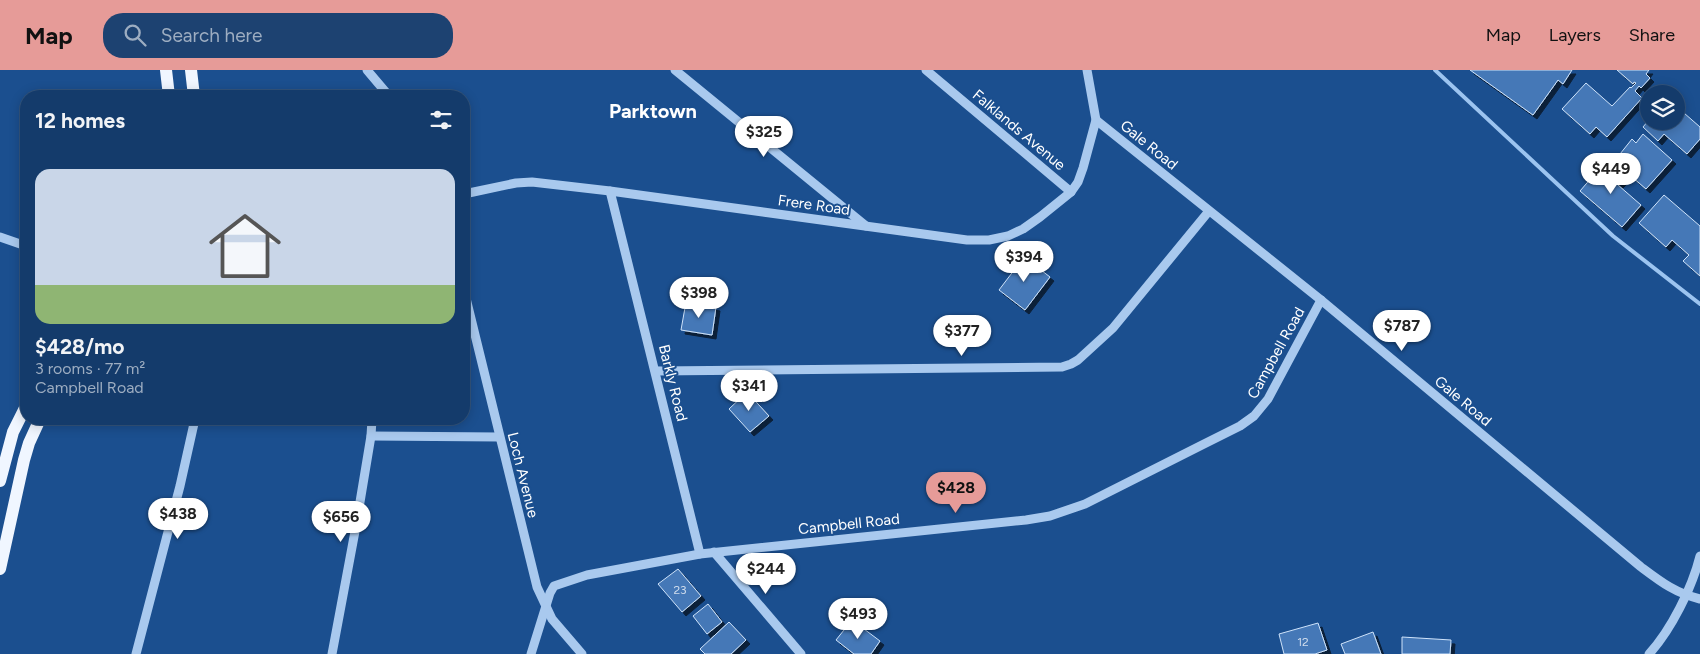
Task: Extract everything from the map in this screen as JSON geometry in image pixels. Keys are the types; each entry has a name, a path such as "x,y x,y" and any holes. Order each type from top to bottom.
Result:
{"main road":[{"path":"166,70 168,90"},
{"path":"191,70 193,90"},
{"path":"0,481 13,432 20,418"},
{"path":"0,569 24,460 31,436 37,425"}],"street":[{"path":"367,70 384,90"},
{"path":"675,70 868,227"},
{"name":"Falklands Avenue","path":"926,70 1071,192"},
{"path":"1087,70 1096,120"},
{"name":"Frere Road","path":"470,193 516,183 532,182 967,240 989,240 1008,236 1023,229 1071,192 1084,168 1096,120"},
{"name":"Gale Road","path":"1096,120 1321,300 1641,567 1669,588 1686,596 1700,599"},
{"name":"Barkly Road","path":"610,191 700,554"},
{"path":"656,371 1062,367 1078,360 1113,328 1210,211"},
{"path":"0,237 20,244"},
{"name":"Campbell Road","path":"530,654 545,606 554,586 587,575 714,552 1026,520 1050,516 1076,508 1240,426 1254,416 1268,399 1321,300"},
{"name":"Loch Avenue","path":"470,314 537,587 552,619 582,654"},
{"path":"136,654 194,425"},
{"path":"332,654 372,425"},
{"path":"371,436 500,437"},
{"path":"714,552 801,654"},
{"path":"1649,654 1658,644 1686,596 1700,556"}],"building":[{"path":"1470,70 1572,70 1563,84 1558,80 1533,115"},
{"path":"1617,70 1649,70 1646,74 1650,78 1635,91 1640,96 1640,100 1607,137 1596,127 1590,134 1562,109 1586,83 1612,106 1636,83 1634,82 1633,84"},
{"path":"1685,114 1700,127 1700,139 1687,154 1664,134 1658,141 1646,130 1685,130"},
{"path":"1643,134 1672,160 1646,189 1617,164 1623,157 1620,154 1632,139 1636,143"},
{"path":"1610,164 1625,178 1618,185 1641,205 1622,227 1580,191 1599,169 1603,172"},
{"path":"1664,195 1700,226 1700,276 1683,261 1689,255 1672,240 1666,247 1639,223"},
{"path":"1024,257 1050,277 1025,310 999,290"},
{"path":"686,302 716,307 712,335 681,330"},
{"path":"747,392 769,416 750,432 729,409"},
{"path":"678,569 701,596 682,612 658,584"},
{"path":"708,604 722,622 707,634 693,616"},
{"path":"852,620 880,641 871,654 854,654 836,640"},
{"path":"729,622 746,640 731,654 705,654 700,649"},
{"path":"1318,623 1327,650 1315,654 1284,654 1279,634"},
{"path":"1373,632 1381,654 1345,654 1341,644"},
{"path":"1402,637 1451,640 1450,654 1402,654"}],"waterway":[{"path":"1435,70 1613,236 1700,304"}],"district":[{"name":"Parktown","path":"653,111"}]}
